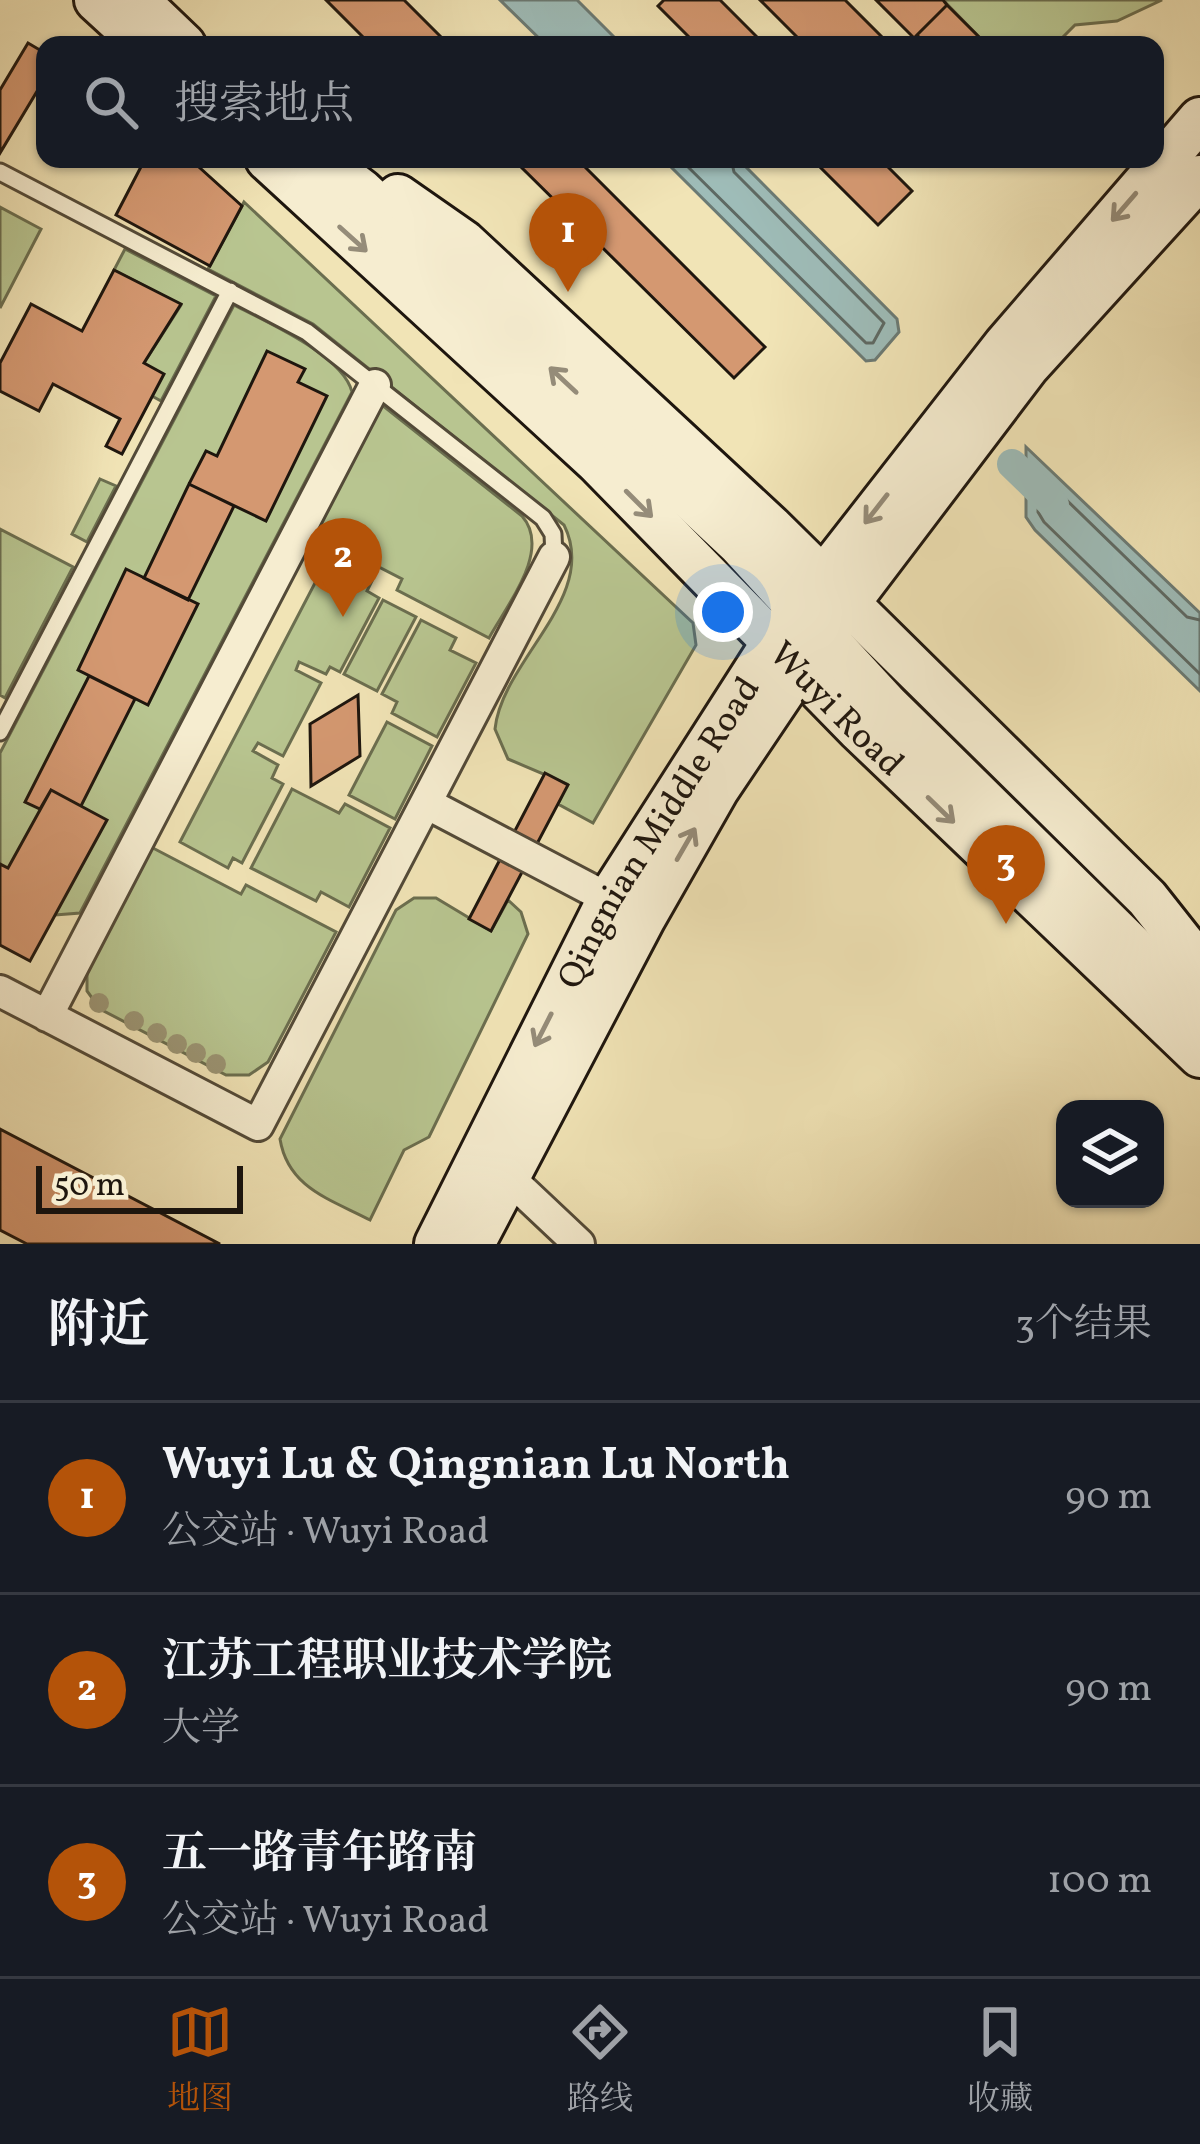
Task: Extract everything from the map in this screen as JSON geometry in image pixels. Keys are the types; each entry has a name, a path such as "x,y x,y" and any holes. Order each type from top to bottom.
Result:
{"main road":[{"path":"96,0 135,36"},
{"path":"137,0 175,36"},
{"name":"Qingnian Middle Road","path":"1164,160 1200,118"},
{"name":"Wuyi Road","path":"278,168 597,462 810,622 1200,1013"},
{"name":"Wuyi Road","path":"332,168 362,191 722,529 1200,1056"},
{"path":"355,168 464,242 810,622 1147,898 1200,965"},
{"name":"Qingnian Middle Road","path":"436,1244 626,908 717,790 810,622 1005,345 1157,168"},
{"name":"Qingnian Middle Road","path":"810,622 1028,366 1200,177"},
{"name":"Qingnian Middle Road","path":"473,1244 509,1178 626,908"}],"street":[{"path":"47,1016 375,386"},
{"path":"0,991 258,1125 554,557"},
{"path":"426,803 626,908"},
{"path":"509,1178 579,1244"}],"lane":[{"path":"0,172 308,332 543,518 553,534 554,557"},
{"path":"0,732 230,291"}],"green space":[{"path":"943,0 1162,0 1117,21 1075,25 1064,36 978,36"},
{"path":"244,202 693,623 696,645 593,823 558,804 567,784 508,759 495,729 501,703 560,603 569,578 572,552 564,525 313,324 208,269"},
{"path":"0,207 41,229 0,308"},
{"path":"125,249 216,296 161,401 152,396 144,363 181,305 114,270"},
{"path":"234,305 319,353 346,378 352,392 80,913 55,915 0,886 0,753"},
{"path":"382,405 522,516 530,530 532,545 524,577 489,638 397,590 402,579 315,534"},
{"path":"100,479 116,486 87,542 72,534"},
{"path":"0,529 73,567 5,698 0,695"},
{"path":"328,558 372,581 367,591 379,598 340,672 330,667 326,674 299,662 296,670 321,683 283,756 258,743 253,751 278,765 272,778 283,784 242,863 233,858 228,868 180,842"},
{"path":"383,600 416,617 377,691 344,674"},
{"path":"421,620 456,638 450,650 476,663 437,737 392,713 397,702 382,694"},
{"path":"387,722 432,746 395,819 349,795"},
{"path":"292,789 339,813 345,804 390,828 349,907 321,892 316,901 251,868"},
{"path":"151,847 241,894 246,885 336,932 268,1062 249,1075 226,1075 100,1009 87,991 87,969"},
{"path":"414,898 436,898 491,931 508,900 521,912 528,934 429,1137 404,1150 370,1220 301,1181 280,1139 396,910"}],"water":[{"path":"500,0 577,0 613,36 537,36"},
{"path":"672,168 747,168 897,319 899,332 875,360 866,361"},
{"path":"1026,447 1200,613 1200,691 1035,530 1026,517"}],"building":[{"path":"326,0 404,0 440,36 362,36"},
{"path":"664,0 720,0 756,36 688,36 658,6"},
{"path":"760,0 845,0 881,36 796,36"},
{"path":"876,0 943,0 947,5 912,36"},
{"path":"947,5 978,36 918,36"},
{"path":"28,43 36,48 36,93 0,153 0,90"},
{"path":"140,168 200,168 242,206 210,266 116,215"},
{"path":"522,168 586,168 765,347 734,378"},
{"path":"821,168 889,168 912,191 878,225"},
{"path":"114,270 181,304 144,363 164,374 122,454 106,446 120,419 53,384 39,411 0,391 0,363 31,304 82,331"},
{"path":"267,351 305,369 298,382 327,396 266,521 189,484 206,451 217,456"},
{"path":"189,484 234,506 188,600 144,578"},
{"path":"126,569 198,604 148,705 78,670"},
{"path":"89,676 135,699 81,806 51,790 40,809 25,802"},
{"path":"358,695 360,756 311,786 310,724"},
{"path":"545,773 568,785 491,931 469,919"},
{"path":"51,790 107,820 30,961 0,945 0,864 8,868"},
{"path":"0,1129 220,1244 27,1244 0,1230"}],"waterway":[{"path":"1012,464 1054,505"}],"place":[{"name":"Wuyi Lu & Qingnian Lu North","path":"568,292"},
{"name":"江苏工程职业技术学院","path":"343,617"},
{"name":"五一路青年路南","path":"1006,924"}]}
